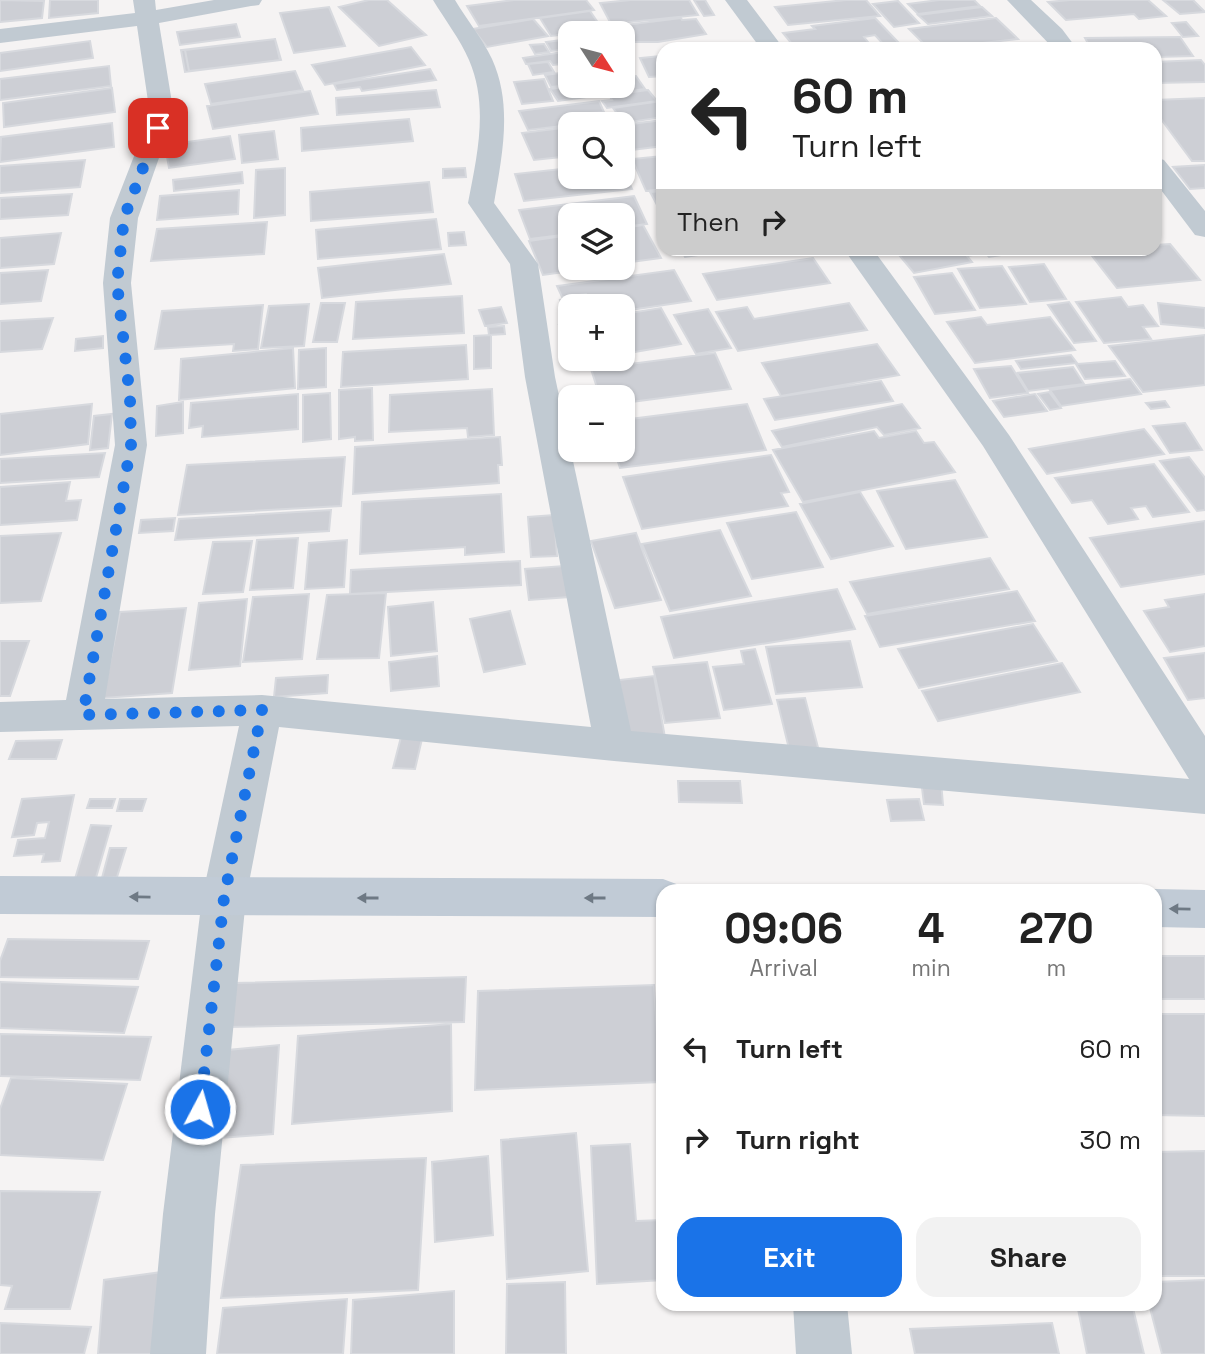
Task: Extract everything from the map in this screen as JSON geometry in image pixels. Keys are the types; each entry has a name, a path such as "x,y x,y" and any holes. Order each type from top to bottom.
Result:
{"main road":[{"path":"0,895 656,898"},
{"path":"1162,908 1205,909"}],"street":[{"path":"0,36 147,9 251,0"},
{"path":"444,0 480,60 490,88 493,131 481,203 524,264 540,377 561,491 614,746"},
{"path":"736,0 768,42"},
{"path":"1018,0 1060,42"},
{"path":"83,715 131,445 130,398 117,283 124,218 162,115 147,9"},
{"path":"1162,174 1205,229"},
{"path":"863,256 997,442 1205,770"},
{"path":"178,1354 189,1214 224,898 262,710"},
{"path":"0,717 262,710 614,746 1205,797"},
{"path":"821,1311 824,1354"}],"building":[{"path":"0,0 44,1 42,18 0,22"},
{"path":"50,0 98,0 98,13 49,18"},
{"path":"369,0 387,0 426,35 379,46 339,7"},
{"path":"514,0 586,0 594,10 479,26 467,6"},
{"path":"689,0 698,15 635,22 609,21 600,3"},
{"path":"694,0 705,0 714,15 704,16"},
{"path":"866,0 880,16 788,25 775,7"},
{"path":"939,0 974,0 980,6 918,14 908,4"},
{"path":"1148,0 1166,16 1139,19 1134,14 1066,20 1048,2"},
{"path":"1163,0 1193,0 1205,12 1180,14"},
{"path":"898,1 919,23 894,27 873,4"},
{"path":"329,7 345,46 294,53 280,13"},
{"path":"982,7 992,16 928,24 918,15"},
{"path":"590,11 597,21 558,21 558,35 551,36 540,18"},
{"path":"681,18 696,19 706,34 658,42 635,42 635,24"},
{"path":"875,18 898,42 881,42 875,35 864,37 868,42 790,42 783,33 815,29 812,26"},
{"path":"996,18 1018,39 991,42 922,42 909,29"},
{"path":"533,19 548,36 487,47 473,29"},
{"path":"1186,22 1198,36 1183,37 1172,23"},
{"path":"236,24 240,37 180,45 177,32"},
{"path":"1180,37 1193,56 1162,57 1162,42 1087,42 1085,38"},
{"path":"275,39 281,60 189,71 185,50"},
{"path":"275,39 280,60 185,72 181,50"},
{"path":"558,40 558,50 551,51 546,42"},
{"path":"90,41 93,58 0,71 0,53"},
{"path":"544,44 549,52 535,54 530,45"},
{"path":"411,47 425,65 325,85 312,65"},
{"path":"558,53 558,64 553,65 550,61 526,64 523,58"},
{"path":"656,56 656,76 649,77 640,58"},
{"path":"1201,60 1205,65 1205,82 1162,83 1162,62"},
{"path":"548,62 554,72 533,75 528,64"},
{"path":"109,66 111,86 0,100 0,79"},
{"path":"430,69 436,80 362,91 360,87 337,90 334,84"},
{"path":"295,71 303,90 211,104 205,84"},
{"path":"558,73 558,86 551,87 545,75"},
{"path":"636,76 645,89 635,90"},
{"path":"544,79 553,101 522,104 514,82"},
{"path":"112,88 115,112 4,127 3,103"},
{"path":"558,88 558,98 580,98 558,101 550,89"},
{"path":"436,90 440,107 337,115 336,98"},
{"path":"648,90 656,101 607,108 602,101 612,100 611,98 635,98 635,92"},
{"path":"310,91 318,114 213,129 207,106"},
{"path":"1205,98 1205,161 1192,161 1162,120 1162,100"},
{"path":"599,101 604,112 558,112 558,126 528,130 519,111"},
{"path":"656,102 656,118 635,121 635,112 616,112 613,108"},
{"path":"409,119 413,141 302,151 301,128"},
{"path":"656,121 656,147 635,150 635,124"},
{"path":"112,123 114,147 0,162 1,137"},
{"path":"558,128 558,157 534,160 522,133"},
{"path":"274,131 278,159 242,163 239,135"},
{"path":"230,136 235,159 169,168 165,145"},
{"path":"656,157 656,190 646,191 635,166 635,159"},
{"path":"85,160 80,187 0,193 0,166"},
{"path":"1205,165 1205,188 1190,189 1173,167"},
{"path":"285,168 285,215 254,218 256,170"},
{"path":"465,168 466,177 443,178 443,169"},
{"path":"558,169 558,189 632,189 524,201 515,174"},
{"path":"242,172 243,183 174,191 173,180"},
{"path":"429,182 433,212 311,221 310,192"},
{"path":"239,190 238,214 157,220 160,196"},
{"path":"650,192 656,192 656,203"},
{"path":"72,194 68,215 0,219 0,198"},
{"path":"634,196 647,224 635,226 635,203 576,203"},
{"path":"558,205 558,236 530,239 519,210"},
{"path":"436,219 441,249 318,259 316,230"},
{"path":"267,222 264,254 151,261 157,229"},
{"path":"643,225 656,249 656,256 661,258 635,261 635,226"},
{"path":"464,232 466,245 449,246 448,233"},
{"path":"61,233 54,264 0,268 0,238"},
{"path":"558,237 558,273 543,275 529,241"},
{"path":"1170,244 1200,280 1117,288 1092,256 1162,256 1162,245"},
{"path":"444,254 451,284 322,298 318,268"},
{"path":"900,256 967,256 972,262 914,273"},
{"path":"813,258 830,283 717,300 703,274"},
{"path":"1044,264 1066,299 1030,302 1009,267"},
{"path":"1002,266 1026,304 980,308 958,269"},
{"path":"48,270 41,301 0,304 0,273"},
{"path":"674,270 691,301 635,309 635,294 561,294 557,286 601,280 635,280 635,275"},
{"path":"952,273 975,310 935,314 914,277"},
{"path":"462,296 464,333 353,339 356,302"},
{"path":"1121,297 1128,307 1143,305 1158,326 1143,327 1151,339 1104,343 1076,302"},
{"path":"1069,302 1096,341 1074,343 1048,305"},
{"path":"321,303 345,303 337,342 313,342"},
{"path":"849,303 867,330 738,351 716,312 747,307 754,319"},
{"path":"1158,303 1205,308 1205,328 1161,324"},
{"path":"309,304 304,346 261,348 269,306"},
{"path":"263,305 258,349 233,351 234,344 155,349 162,311"},
{"path":"501,307 507,323 485,326 479,310"},
{"path":"661,308 681,344 635,352 635,312"},
{"path":"708,309 731,348 696,354 674,315"},
{"path":"981,317 987,325 1050,317 1075,350 975,363 947,322"},
{"path":"53,318 42,349 0,352 0,321"},
{"path":"504,326 505,334 489,335 488,327"},
{"path":"491,335 491,368 474,369 474,336"},
{"path":"1205,335 1205,385 1143,392 1109,346"},
{"path":"103,336 103,348 75,351 76,339"},
{"path":"877,344 899,375 781,396 762,363"},
{"path":"466,345 468,379 341,387 343,352"},
{"path":"293,348 295,388 179,400 181,359"},
{"path":"326,348 326,387 298,389 299,350"},
{"path":"715,353 731,389 635,401 635,385 596,385 592,371 635,371 635,363"},
{"path":"1071,355 1077,363 1021,369 1016,361"},
{"path":"1115,361 1125,376 1085,379 1076,364"},
{"path":"1011,366 1028,393 990,398 974,369"},
{"path":"1073,367 1084,384 1028,391 1017,373"},
{"path":"1130,379 1141,394 1061,406 1050,390"},
{"path":"881,381 893,401 775,420 764,399"},
{"path":"372,388 373,440 355,441 355,437 339,439 339,390"},
{"path":"492,389 494,435 468,437 467,428 389,432 390,395"},
{"path":"1049,392 1061,408 1050,410 1038,394"},
{"path":"330,393 331,439 303,442 303,395"},
{"path":"298,394 298,429 202,437 203,426 189,428 191,403"},
{"path":"1035,394 1047,411 1004,417 993,401"},
{"path":"1165,401 1169,407 1151,409 1146,403"},
{"path":"183,402 183,433 156,436 157,406"},
{"path":"92,404 88,444 0,455 0,414"},
{"path":"747,404 766,450 620,468 618,462 635,462 635,418"},
{"path":"902,404 920,428 884,435 877,427 782,447 772,431"},
{"path":"112,414 108,448 90,450 94,416"},
{"path":"1185,423 1202,450 1170,453 1153,426"},
{"path":"1144,429 1164,454 1047,474 1029,449"},
{"path":"874,431 879,438 916,431 924,443 934,442 955,472 803,502 773,450"},
{"path":"500,437 502,465 498,465 499,483 353,494 355,447"},
{"path":"105,453 99,477 0,483 0,459"},
{"path":"771,455 789,492 781,493 788,506 642,529 623,477"},
{"path":"345,457 341,506 178,515 187,465"},
{"path":"1189,457 1205,478 1205,510 1197,511 1160,461"},
{"path":"1154,464 1189,512 1153,517 1146,506 1131,508 1138,519 1108,524 1092,500 1072,503 1055,478"},
{"path":"955,480 987,537 906,549 877,491"},
{"path":"70,482 66,501 81,500 77,520 0,525 0,487"},
{"path":"860,492 893,546 831,559 800,504"},
{"path":"501,494 504,552 465,555 465,547 360,554 362,502"},
{"path":"331,510 329,531 175,540 179,519"},
{"path":"796,512 823,567 752,579 727,523"},
{"path":"554,515 557,556 531,557 528,517"},
{"path":"175,518 173,531 139,533 141,520"},
{"path":"1205,521 1205,574 1121,587 1090,538"},
{"path":"720,530 751,596 670,611 642,544"},
{"path":"61,533 41,601 0,603 0,536"},
{"path":"636,533 661,600 615,608 591,541"},
{"path":"298,538 293,588 250,590 257,540"},
{"path":"347,540 344,587 305,589 309,543"},
{"path":"252,541 243,592 203,594 213,542"},
{"path":"990,558 1009,589 867,614 850,582"},
{"path":"520,561 521,585 350,594 351,570"},
{"path":"564,566 569,597 529,600 525,569"},
{"path":"837,589 855,629 674,658 661,617"},
{"path":"1017,591 1035,621 880,647 865,616"},
{"path":"386,593 379,658 317,659 327,595"},
{"path":"309,594 302,659 243,662 253,597"},
{"path":"1205,594 1205,646 1170,652 1144,611 1169,607 1165,600"},
{"path":"247,599 240,666 189,670 199,603"},
{"path":"433,602 437,651 391,656 388,607"},
{"path":"186,608 172,693 103,698 120,612"},
{"path":"510,611 525,664 484,672 470,619"},
{"path":"1033,624 1057,661 919,688 898,649"},
{"path":"0,641 29,641 10,696 0,696"},
{"path":"850,641 862,687 776,694 766,647"},
{"path":"755,649 772,704 724,710 713,667 744,664 741,651"},
{"path":"1205,653 1205,698 1188,700 1164,658"},
{"path":"437,656 439,686 391,691 389,662"},
{"path":"707,662 720,718 665,723 653,667"},
{"path":"1062,663 1080,692 938,721 922,691"},
{"path":"328,675 327,693 274,697 276,678"},
{"path":"654,676 666,743 631,746 619,680"},
{"path":"805,698 820,755 791,757 777,700"},
{"path":"401,737 422,739 415,769 393,768"},
{"path":"62,740 56,759 9,759 16,741"},
{"path":"921,780 941,781 943,805 924,804"},
{"path":"678,781 740,781 742,803 679,802"},
{"path":"74,795 60,861 42,862 44,854 14,856 18,840 45,838 49,822 37,823 34,835 12,837 22,799"},
{"path":"90,799 115,799 112,808 87,808"},
{"path":"120,799 146,799 142,811 117,811"},
{"path":"919,799 924,820 891,821 887,800"},
{"path":"91,825 111,826 93,888 72,889"},
{"path":"110,848 126,848 117,877 102,878"},
{"path":"8,939 149,941 138,979 0,977 0,961"},
{"path":"1162,956 1205,956 1205,999 1162,999"},
{"path":"466,977 464,1022 227,1027 235,983"},
{"path":"0,982 138,987 124,1033 0,1028"},
{"path":"654,985 656,1082 475,1090 478,991"},
{"path":"1162,1014 1205,1014 1205,1116 1162,1115"},
{"path":"451,1024 452,1111 292,1124 298,1036"},
{"path":"0,1034 151,1037 140,1080 0,1076"},
{"path":"279,1045 273,1134 220,1138 228,1050"},
{"path":"11,1078 127,1084 103,1160 0,1155 0,1109"},
{"path":"576,1133 588,1271 507,1279 501,1140"},
{"path":"630,1144 636,1221 656,1220 656,1280 597,1284 591,1146"},
{"path":"1205,1151 1205,1276 1162,1276 1162,1152"},
{"path":"488,1156 493,1235 435,1242 432,1162"},
{"path":"426,1158 418,1290 221,1298 241,1165"},
{"path":"0,1191 100,1192 70,1309 5,1309 12,1286 0,1285"},
{"path":"162,1272 156,1354 98,1354 104,1280"},
{"path":"1205,1280 1205,1354 1162,1354 1151,1311 1162,1311 1162,1282"},
{"path":"565,1282 566,1354 506,1354 507,1284"},
{"path":"454,1291 454,1354 351,1354 353,1300"},
{"path":"347,1299 343,1354 217,1354 223,1308"},
{"path":"1078,1311 1134,1311 1144,1354 1087,1354"},
{"path":"0,1323 91,1327 84,1354 0,1354"},
{"path":"1052,1323 1059,1354 915,1354 910,1329"}],"route":[{"path":"158,128 124,218 117,283 130,398 131,445 83,715 262,710 224,898 200,1109"}]}
